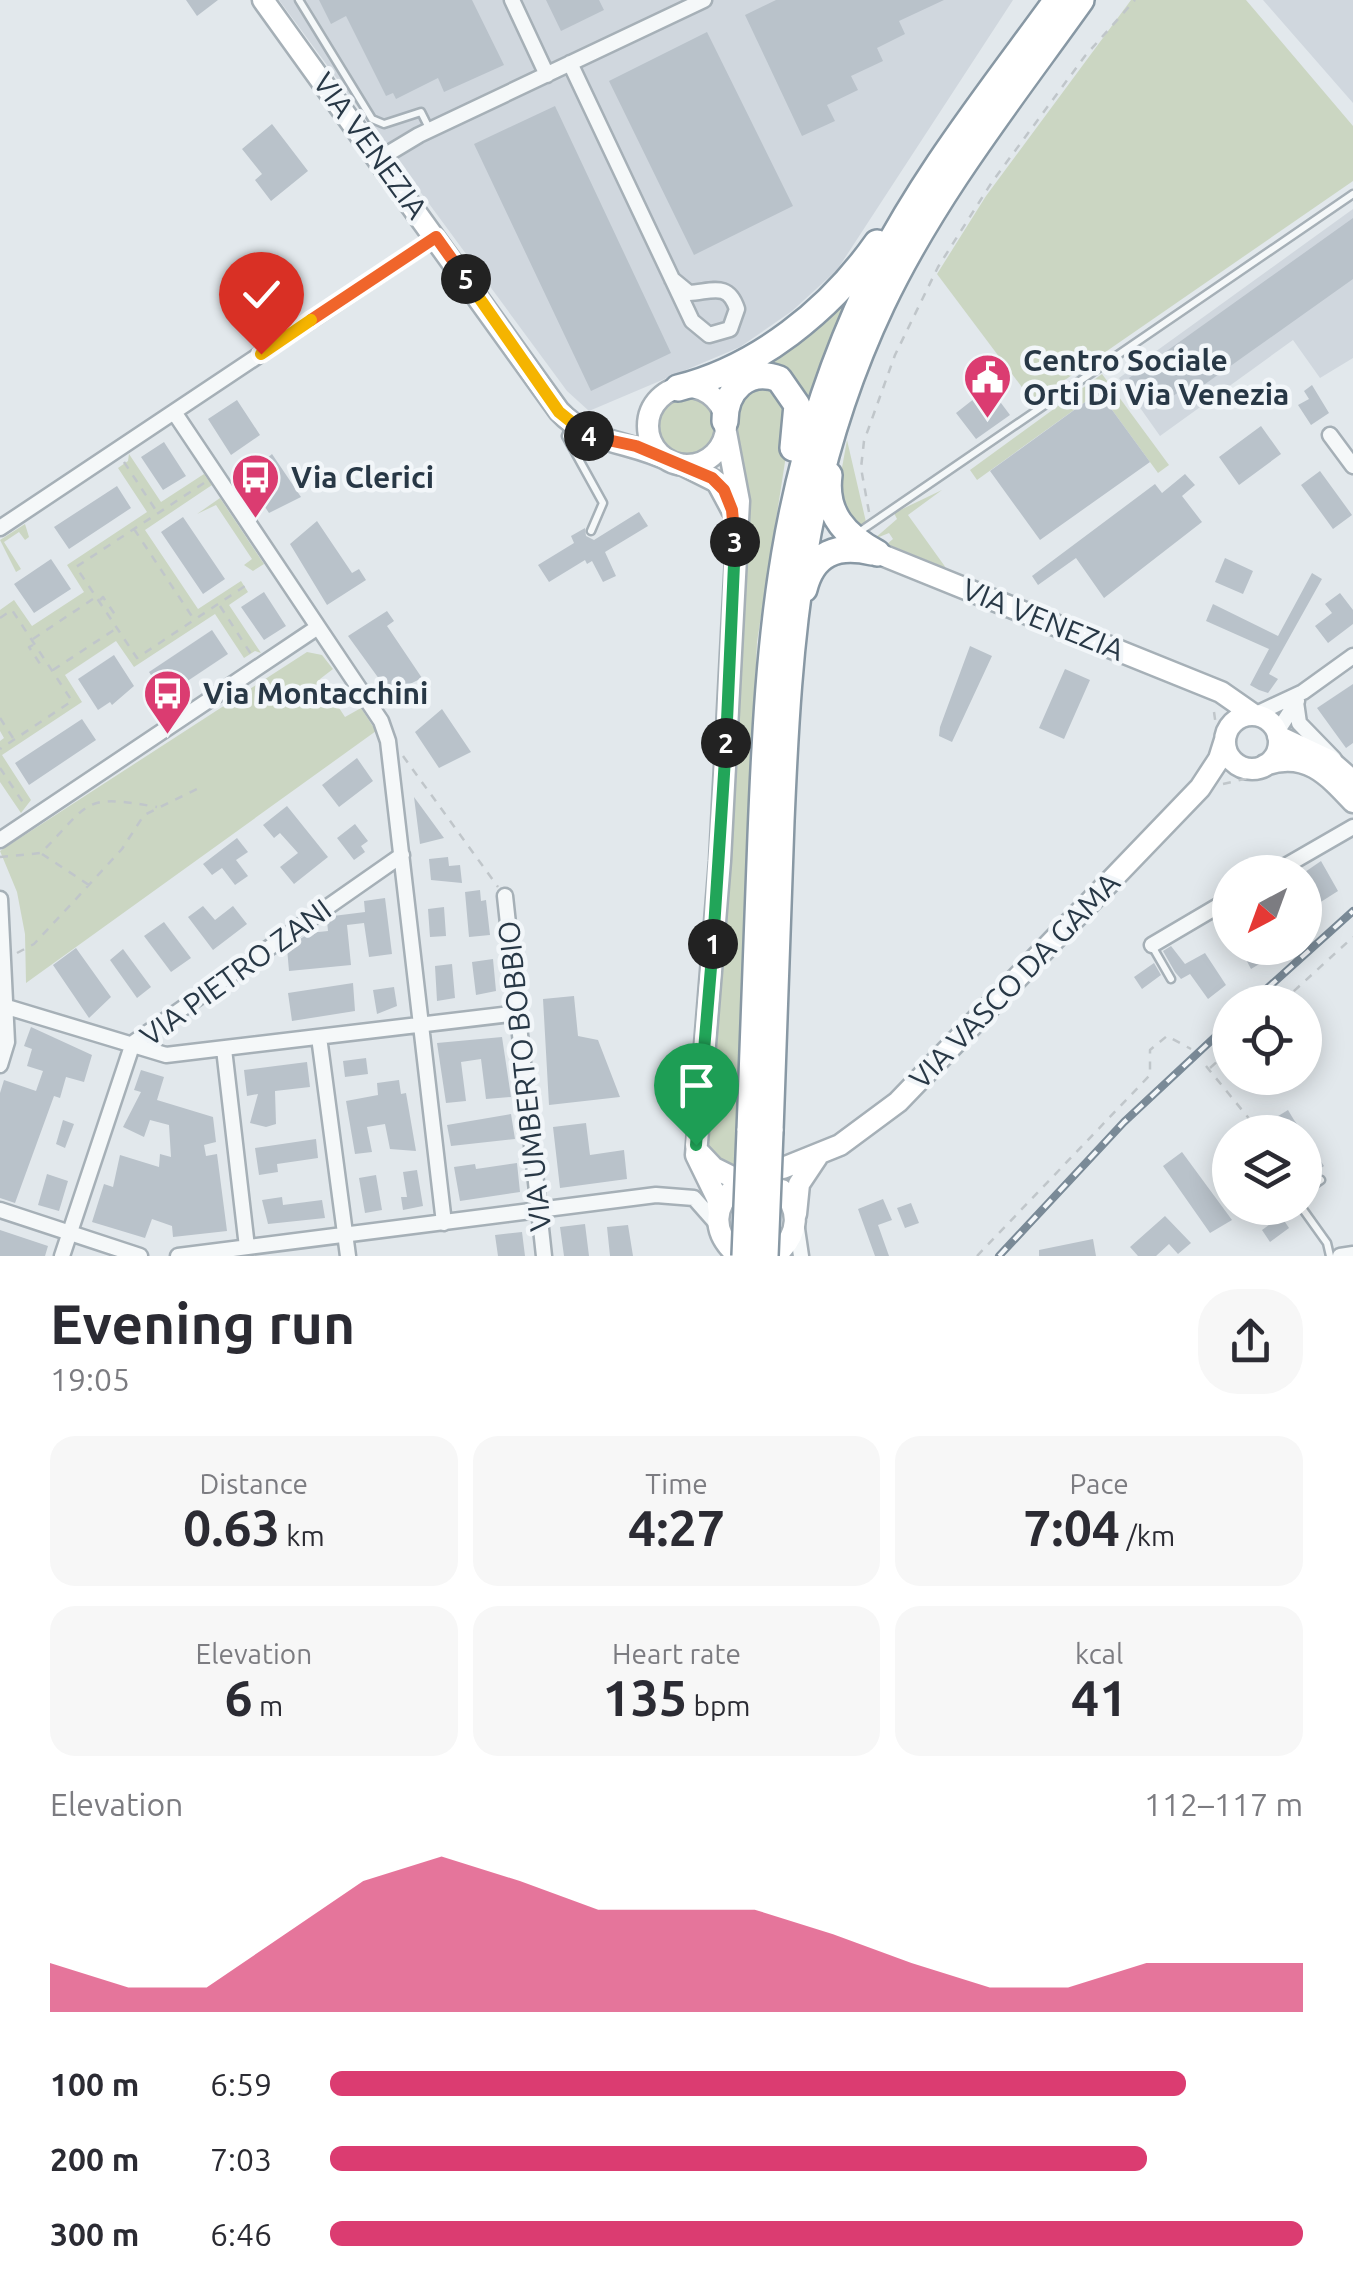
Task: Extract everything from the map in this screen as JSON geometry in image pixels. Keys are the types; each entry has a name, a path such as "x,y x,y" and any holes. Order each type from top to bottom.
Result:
{"highway":[{"path":"1003,75 1048,0"},
{"path":"772,619 799,475 841,349 897,232 1057,0"},
{"path":"738,1253 760,1131 795,596 810,510 839,410 872,326 933,210 1084,0"},
{"path":"668,395 745,361 822,306 858,268 918,182 959,137"},
{"path":"872,326 830,472 828,496 840,524 877,554"},
{"path":"725,424 734,388 757,375 785,383 797,404 798,425 773,552 760,1131 772,1254"},
{"path":"786,712 810,570 833,550 877,554"}],"street":[{"name":"VIA VENEZIA","path":"263,0 547,390 591,437 627,443 702,472 721,486 736,527"},
{"path":"512,0 546,74"},
{"path":"380,159 430,130 704,0"},
{"path":"570,64 672,279 696,328 716,335 730,329 737,308 730,295 716,288 690,292 672,279"},
{"path":"0,528 436,237"},
{"path":"575,421 619,431 668,395 709,394 725,424 740,501 722,818 697,1148 697,1163 718,1200 719,1222"},
{"path":"668,395 648,431 656,449 673,462 696,464 712,455 725,424"},
{"path":"174,412 381,721 389,748 444,1223"},
{"path":"1330,435 1353,466"},
{"name":"VIA VENEZIA","path":"877,554 1207,688 1265,718 1277,734 1330,760 1351,782"},
{"path":"0,840 318,627"},
{"path":"1226,736 1238,718 1300,697 1353,656"},
{"path":"1207,688 1224,716 1234,762 1259,770 1298,760 1319,762 1351,782"},
{"path":"1259,770 1276,752 1277,734 1300,697"},
{"path":"1300,697 1299,723 1351,782"},
{"name":"VIA VASCO DA GAMA","path":"782,1168 817,1157 864,1129 907,1094 1200,788 1219,759 1226,736"},
{"path":"1298,760 1321,770 1353,802"},
{"name":"VIA VASCO DA GAMA","path":"1200,788 1229,772 1259,770"},
{"path":"1304,855 1353,827"},
{"name":"VIA PIETRO ZANI","path":"62,1256 133,1043 402,855"},
{"name":"VIA UMBERTO BOBBIO","path":"505,896 544,1256"},
{"path":"0,900 7,1007 7,1042 0,1065"},
{"path":"1152,945 1212,910"},
{"path":"7,1007 166,1055 519,1013"},
{"path":"319,1037 348,1256"},
{"path":"224,1049 247,1247"},
{"path":"697,1148 734,1183 719,1222"},
{"path":"772,1254 791,1238 799,1184 817,1157"},
{"path":"782,1190 796,1219 801,1256"},
{"path":"178,1256 670,1194 700,1202 719,1222 738,1253"},
{"path":"0,1210 140,1256"},
{"path":"1340,1256 1353,1254"}],"lane":[{"path":"299,0 372,119 384,124 421,112 430,130"},
{"path":"840,524 853,532 870,526 1353,194"},
{"path":"575,421 566,436 603,503 591,531"},
{"path":"870,526 867,541 877,554"},
{"path":"1152,945 1172,978"},
{"path":"1314,1225 1327,1243 1330,1256"}],"path":[{"path":"870,526 861,468 864,440 895,355 938,267 1003,168 1085,56 1134,0"},
{"path":"127,454 124,462 158,513"},
{"path":"210,479 76,568 136,658 251,582"},
{"path":"134,529 194,620"},
{"path":"44,670 29,647 33,642 104,597 118,619"},
{"path":"218,604 252,655"},
{"path":"0,618 12,610 72,701 0,749"},
{"path":"52,670 117,628"},
{"path":"0,718 14,739"},
{"path":"389,748 396,746 505,896"},
{"path":"0,768 25,806"},
{"path":"1222,785 1259,770"},
{"path":"5,953 23,952 34,944 122,849 144,816 197,790"},
{"path":"0,857 40,853 92,802 110,799 159,808"},
{"path":"40,853 89,885"},
{"path":"1301,985 1353,937"},
{"path":"978,1256 1150,1075 1150,1050 1156,1042 1167,1036 1191,1049"},
{"path":"1230,1095 1246,1115"}],"shaded area":[{"path":"279,0 1013,0 837,270 792,311 740,347 589,411 567,391"},
{"path":"1263,0 1353,0 1353,103"},
{"path":"1353,209 1353,358 1320,378 1293,340 1160,436 1119,378"}],"green space":[{"path":"1131,0 1246,0 1353,126 1353,181 1033,402 937,274 986,196"},
{"path":"851,292 808,396 791,375 766,365 764,358"},
{"path":"1102,374 1169,465 1158,473 1099,392 977,480 970,470"},
{"path":"754,382 786,393 787,449 757,642 735,1165 719,1158 706,1142 732,406"},
{"path":"686,396 707,405 716,426 707,447 686,456 665,447 656,426 665,405"},
{"path":"847,440 866,522 861,525 846,520 836,501"},
{"path":"129,454 161,502 204,474 212,485 145,530 198,609 241,581 248,592 229,605 261,653 255,651 244,658 215,614 134,667 116,641 65,675 82,702 2,755 31,800 21,813 0,782 0,741 4,738 0,731 0,610 14,600 32,626 84,592 67,565 147,512 118,468 128,461"},
{"path":"942,490 908,515 946,568 887,544 893,539 889,533 874,539 897,519 894,513"},
{"path":"220,498 264,564 253,571 244,565 252,559 216,505 197,514"},
{"path":"25,524 29,537 25,540 19,532 4,542 21,569 16,572 0,540"},
{"path":"307,652 322,655 333,669 320,679 345,717 361,708 376,731 26,983 25,934 17,892 0,851"}],"building":[{"path":"186,0 218,0 197,16"},
{"path":"319,0 472,0 504,65 444,92 438,78 396,99 393,93 386,96 346,16 331,24"},
{"path":"546,0 599,0 604,10 561,31"},
{"path":"776,0 944,0 899,21 905,34 877,48 883,61 851,76 858,90 827,105 835,121 802,136 745,15"},
{"path":"707,32 793,206 694,255 609,81"},
{"path":"555,106 671,353 591,391 474,144"},
{"path":"272,124 308,171 271,201 255,180 262,174 242,149"},
{"path":"1353,218 1353,279 1191,394 1186,387 1153,410 1129,378"},
{"path":"1312,385 1329,413 1311,425 1298,405 1309,399 1304,391"},
{"path":"989,387 1010,415 976,439 956,413"},
{"path":"1099,392 1150,462 1040,540 990,471"},
{"path":"237,400 260,435 231,455 208,419"},
{"path":"1261,426 1281,454 1239,485 1219,457"},
{"path":"164,442 186,476 163,490 141,457"},
{"path":"272,454 301,497 269,513 245,477"},
{"path":"1320,471 1352,515 1333,529 1301,485"},
{"path":"1185,474 1195,485 1182,496 1202,522 1104,598 1076,558 1038,585 1032,576 1155,484 1162,493"},
{"path":"117,486 131,508 69,549 54,527"},
{"path":"639,512 648,526 605,552 616,576 603,582 592,561 587,564 585,560 549,582 538,565 574,543 571,536 585,528 586,536 594,540"},
{"path":"183,517 225,579 203,594 161,532"},
{"path":"317,521 352,573 359,569 366,580 327,605 290,544"},
{"path":"1225,558 1253,571 1243,594 1215,582"},
{"path":"51,559 71,589 34,613 14,584"},
{"path":"1312,573 1322,579 1269,674 1278,679 1268,693 1259,690 1250,685 1269,649 1206,621 1213,604 1278,636"},
{"path":"264,592 286,626 264,640 241,607"},
{"path":"1340,593 1353,610 1353,624 1328,643 1315,626 1332,613 1325,604"},
{"path":"387,611 394,621 387,626 422,678 390,694 348,636"},
{"path":"212,630 228,654 165,696 149,672"},
{"path":"970,646 992,656 952,742 939,736 940,727"},
{"path":"114,655 134,686 112,705 110,702 98,710 78,679"},
{"path":"1065,669 1090,680 1064,739 1039,728"},
{"path":"1353,684 1353,743 1346,748 1317,708"},
{"path":"442,709 471,752 439,768 415,732"},
{"path":"82,719 96,740 29,785 15,763"},
{"path":"357,758 373,781 339,807 322,785"},
{"path":"414,797 444,838 420,844"},
{"path":"287,806 328,857 294,884 280,867 298,853 280,833 274,838 263,825"},
{"path":"355,824 368,841 361,846 365,852 354,860 337,838"},
{"path":"237,838 248,852 236,860 248,876 235,885 222,868 212,875 203,864"},
{"path":"448,857 449,866 460,865 462,883 431,880 429,859"},
{"path":"1322,863 1338,891 1322,901"},
{"path":"480,890 481,901 486,900 490,935 469,937 465,892"},
{"path":"385,898 392,954 369,957 364,923 347,925 351,965 289,971 287,948 309,933 328,931 327,921 333,916 365,912 364,901"},
{"path":"203,906 215,920 233,906 247,924 213,950 188,917"},
{"path":"444,907 446,936 430,937 428,909"},
{"path":"164,922 191,958 171,972 144,936"},
{"path":"1171,946 1185,964 1205,953 1226,985 1212,985 1208,999 1190,974 1181,979 1163,951"},
{"path":"76,948 111,997 89,1018 53,965"},
{"path":"123,949 151,987 137,998 110,960"},
{"path":"493,959 496,991 476,995 472,962"},
{"path":"1154,963 1161,975 1142,989 1134,977"},
{"path":"452,964 455,998 437,1001 435,966"},
{"path":"353,983 355,1011 292,1021 288,993"},
{"path":"394,987 397,1006 377,1014 373,990"},
{"path":"574,996 578,1036 598,1040 620,1097 549,1105 543,999"},
{"path":"31,1027 92,1055 84,1082 66,1077 60,1098 54,1096 15,1203 0,1198 0,1093 4,1080 36,1091 43,1071 27,1066 32,1049 24,1046"},
{"path":"502,1037 511,1097 486,1099 481,1059 461,1062 466,1101 446,1103 437,1043"},
{"path":"366,1058 368,1074 345,1077 343,1061"},
{"path":"307,1062 310,1087 275,1091 276,1124 266,1127 250,1123 258,1094 247,1096 244,1070"},
{"path":"141,1070 164,1077 157,1100 213,1117 216,1142 204,1145 206,1156 217,1154 227,1231 173,1237 172,1226 152,1219 145,1238 92,1222 104,1184 113,1187 120,1155 159,1167 160,1154 171,1157 169,1125 150,1120 144,1137 123,1127 141,1092 134,1090"},
{"path":"399,1080 401,1094 406,1093 416,1151 390,1149 385,1124 367,1127 372,1152 355,1154 346,1101 378,1095 377,1083"},
{"path":"511,1114 515,1139 451,1146 447,1125"},
{"path":"63,1120 74,1124 65,1148 56,1144"},
{"path":"586,1123 590,1155 624,1150 627,1179 560,1188 553,1127"},
{"path":"316,1139 318,1158 277,1164 278,1172 259,1175 255,1148"},
{"path":"1182,1152 1212,1193 1212,1225 1224,1225 1210,1233 1163,1166"},
{"path":"517,1163 520,1192 460,1201 454,1167 475,1164 476,1169"},
{"path":"417,1170 423,1206 403,1210 401,1197 407,1197 403,1172"},
{"path":"47,1174 68,1181 59,1211 38,1205"},
{"path":"376,1175 382,1210 365,1213 359,1178"},
{"path":"282,1197 283,1205 322,1200 325,1218 268,1224 262,1200"},
{"path":"883,1199 892,1220 878,1225 889,1256 875,1256 858,1209"},
{"path":"911,1203 919,1223 905,1228 897,1208"},
{"path":"1165,1216 1191,1243 1178,1254 1169,1244 1156,1256 1138,1256 1130,1247"},
{"path":"585,1224 589,1256 564,1256 560,1227"},
{"path":"628,1225 633,1256 610,1256 607,1227"},
{"path":"1269,1225 1289,1228 1270,1242 1262,1230"},
{"path":"0,1230 48,1246 45,1256 0,1256"},
{"path":"522,1232 525,1256 498,1256 495,1235"},
{"path":"1093,1239 1096,1256 1039,1256 1039,1250"}],"railway":[{"path":"1271,985 1353,911"},
{"path":"999,1256 1124,1122 1212,1040"}],"place":[{"name":"Centro Sociale Orti Di Via Venezia","path":"988,420"},
{"name":"Via Clerici","path":"256,520"},
{"name":"Via Montacchini","path":"168,736"}],"route":[{"path":"261,354 436,237 559,412 572,424 591,437 627,443 696,469 724,490 736,527 722,818 696,1145"}]}
